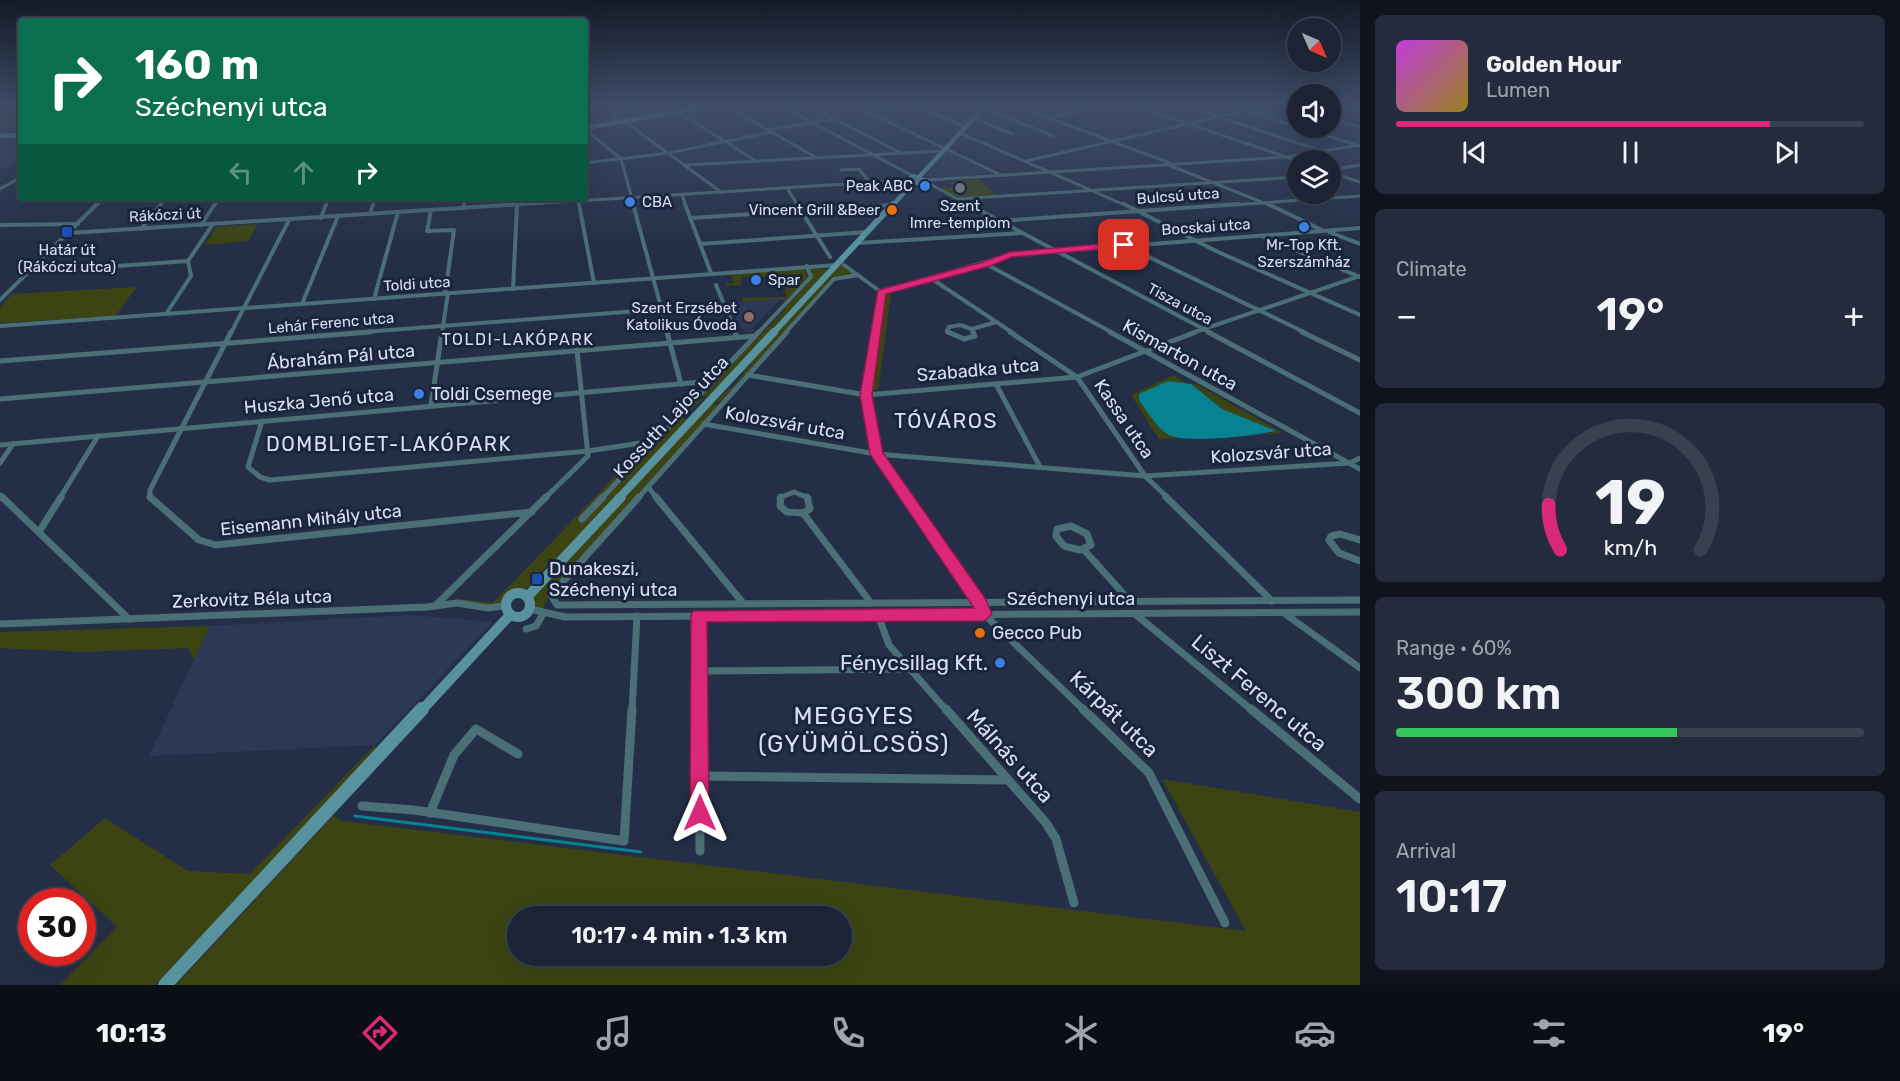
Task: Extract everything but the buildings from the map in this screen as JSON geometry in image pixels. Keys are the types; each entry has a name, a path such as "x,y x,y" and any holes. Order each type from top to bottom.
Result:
{"street":[{"path":"613,152 621,159 672,342 681,384"},
{"path":"588,163 674,152"},
{"path":"741,152 756,161"},
{"path":"806,152 817,158"},
{"path":"867,152 913,179 927,181 1286,157"},
{"path":"685,165 916,152"},
{"name":"Kossuth Lajos utca","path":"528,596 840,265 913,179 942,152"},
{"path":"949,152 1002,175"},
{"path":"1004,152 1140,211 1195,240 1360,315"},
{"path":"1025,161 1064,152"},
{"path":"1139,152 1264,202 1360,244"},
{"path":"1271,152 1286,157"},
{"path":"669,153 722,192"},
{"path":"1341,169 1360,165"},
{"path":"841,170 859,169 870,183"},
{"path":"1341,176 1360,182"},
{"path":"958,199 1287,178"},
{"path":"0,189 18,179"},
{"name":"Rákóczi út","path":"588,199 682,195 913,179"},
{"name":"Tisza utca","path":"927,181 1360,413"},
{"path":"787,188 830,257"},
{"path":"682,195 711,273"},
{"name":"Bulcsú utca","path":"999,221 1360,196"},
{"path":"0,300 101,201"},
{"path":"141,229 164,201"},
{"path":"201,225 218,201"},
{"path":"321,218 328,201"},
{"path":"370,214 374,201"},
{"path":"464,208 465,201"},
{"path":"513,289 520,201"},
{"name":"Rákóczi út","path":"69,233 554,201"},
{"path":"578,201 594,283"},
{"path":"690,218 892,205"},
{"path":"431,210 427,231 454,230 444,326 431,405"},
{"path":"374,299 398,212"},
{"path":"302,304 338,216"},
{"path":"182,428 289,220"},
{"path":"166,314 191,276 188,261 213,224"},
{"path":"0,225 78,225"},
{"name":"Bocskai utca","path":"881,292 986,264 1010,255 1360,228"},
{"path":"700,244 867,232"},
{"path":"857,243 1021,233"},
{"path":"1261,235 1360,277"},
{"path":"1124,245 1360,360"},
{"path":"31,272 188,261"},
{"name":"Kismarton utca","path":"986,264 1360,469"},
{"path":"840,265 881,292 866,395 876,454 980,602 984,614"},
{"name":"Toldi utca","path":"0,326 840,265"},
{"path":"582,519 811,277 807,266"},
{"name":"Kossuth Lajos utca","path":"553,602 551,595 834,279 858,275"},
{"name":"Szabadka utca","path":"748,375 866,395 1077,377 1143,350 1360,277"},
{"name":"Kassa utca","path":"932,279 1077,377 1145,476 1272,601"},
{"path":"716,285 737,337"},
{"name":"Lehár Ferenc utca","path":"0,361 663,309"},
{"path":"972,329 975,336 965,340 955,338 947,331 949,327 956,325 972,329 996,322"},
{"name":"Ábrahám Pál utca","path":"0,399 755,336"},
{"path":"436,606 588,456 577,350"},
{"name":"Huszka Jenő utca","path":"0,445 712,381"},
{"path":"996,384 1040,467"},
{"path":"262,421 248,467 260,477 270,480 588,451 654,441"},
{"name":"Kolozsvár utca","path":"704,424 876,454 1145,476 1350,463 1360,458"},
{"name":"Eisemann Mihály utca","path":"182,428 150,490 150,499 199,540 208,544 532,512"},
{"path":"39,532 98,436"},
{"path":"0,462 14,444"},
{"path":"648,487 743,603"},
{"path":"803,513 812,505 806,495 791,492 780,498 780,506 787,512 803,513 871,603"},
{"path":"0,495 129,619"},
{"path":"1084,550 1091,545 1087,534 1071,526 1057,529 1056,536 1062,544 1073,549 1084,550 1130,602"},
{"path":"1360,540 1340,534 1329,540 1339,553 1360,561"},
{"path":"165,985 507,611 511,597 528,596 532,602 530,609 520,616 507,611"},
{"name":"Széchenyi utca","path":"553,602 557,605 1360,600"},
{"name":"Zerkovitz Béla utca","path":"0,624 436,606 457,603 507,611"},
{"name":"Széchenyi utca","path":"530,609 543,614 565,617 1360,612"},
{"path":"1284,613 1360,668"},
{"path":"526,629 536,626 543,614"},
{"name":"Kárpát utca","path":"984,614 1149,773 1225,923"},
{"name":"Liszt Ferenc utca","path":"1135,614 1360,800"},
{"name":"Málnás utca","path":"878,615 889,645 1056,839 1074,903"},
{"path":"362,806 414,810 624,841 637,616"},
{"path":"699,616 700,851"},
{"path":"699,671 909,669"},
{"path":"430,813 454,755 476,729 518,754"},
{"path":"699,776 1007,780"}],"shaded area":[{"path":"0,152 18,152 18,161 0,170"},
{"path":"946,152 995,174 931,178 926,176"},
{"path":"978,179 996,195 957,197 941,189 943,186 965,191 968,187 945,183"},
{"path":"258,224 248,241 205,245 216,227"},
{"path":"843,262 853,274 831,280 721,402 715,401 736,383 762,348"},
{"path":"811,268 829,270 707,397 701,395 786,309 812,279"},
{"path":"805,269 808,278 785,301 781,299 743,302 742,298 786,297 785,287 799,286 799,281 803,281 799,276 741,277 741,285 726,286 726,284 734,283 731,275 733,274"},
{"path":"137,287 115,316 0,323 0,307 12,294"},
{"path":"877,294 891,294 878,390 862,389"},
{"name":"Szent Erzsébet Katolikus Óvoda","path":"781,299 752,329 756,331 749,333 739,327 730,303"},
{"path":"1174,375 1185,383 1173,383 1171,436 1183,438 1159,439 1131,395"},
{"path":"1168,381 1191,384 1222,409 1276,431 1205,439 1178,438 1169,435 1156,424 1139,400 1139,394"},
{"path":"1191,384 1196,384 1283,433 1264,435 1275,431 1222,409"},
{"path":"699,397 704,399 683,417 685,419 681,426 549,568 546,567 531,579 534,581 524,591 506,603 488,606 453,598 493,603 644,446 651,448"},
{"path":"713,402 719,405 550,591 542,613 527,613 525,609 528,601"},
{"path":"410,615 493,622 375,745 149,756 210,626"},
{"path":"210,626 194,660 188,648 83,652 0,648 0,632"},
{"path":"375,745 376,750 155,985 60,985 79,966 96,966 96,948 117,927 96,908 96,888 75,888 50,865 105,818 188,871 250,874"},
{"path":"1162,779 1360,812 1360,985 176,985 333,816 343,821 1246,931"}],"waterway":[{"path":"355,816 641,852"}],"place":[{"name":"Peak ABC","path":"925,186"},
{"name":"Szent Imre-templom","path":"960,188"},
{"name":"CBA","path":"630,202"},
{"name":"Vincent Grill &Beer","path":"892,210"},
{"name":"Mr-Top Kft. Szerszámház","path":"1304,227"},
{"name":"Határ út (Rákóczi utca)","path":"67,232"},
{"name":"Spar","path":"756,280"},
{"name":"Szent Erzsébet Katolikus Óvoda","path":"749,317"},
{"name":"Toldi Csemege","path":"419,394"},
{"name":"Dunakeszi, Széchenyi utca","path":"537,579"},
{"name":"Gecco Pub","path":"980,633"},
{"name":"Fénycsillag Kft.","path":"1000,663"}],"district":[{"name":"TOLDI-LAKÓPARK","path":"518,339"},
{"name":"TÓVÁROS","path":"946,421"},
{"name":"DOMBLIGET-LAKÓPARK","path":"389,444"},
{"name":"MEGGYES (GYÜMÖLCSÖS)","path":"854,730"}],"route":[{"path":"700,813 699,616 984,614 980,602 876,454 866,395 881,292 986,264 1010,255 1124,245"}]}
